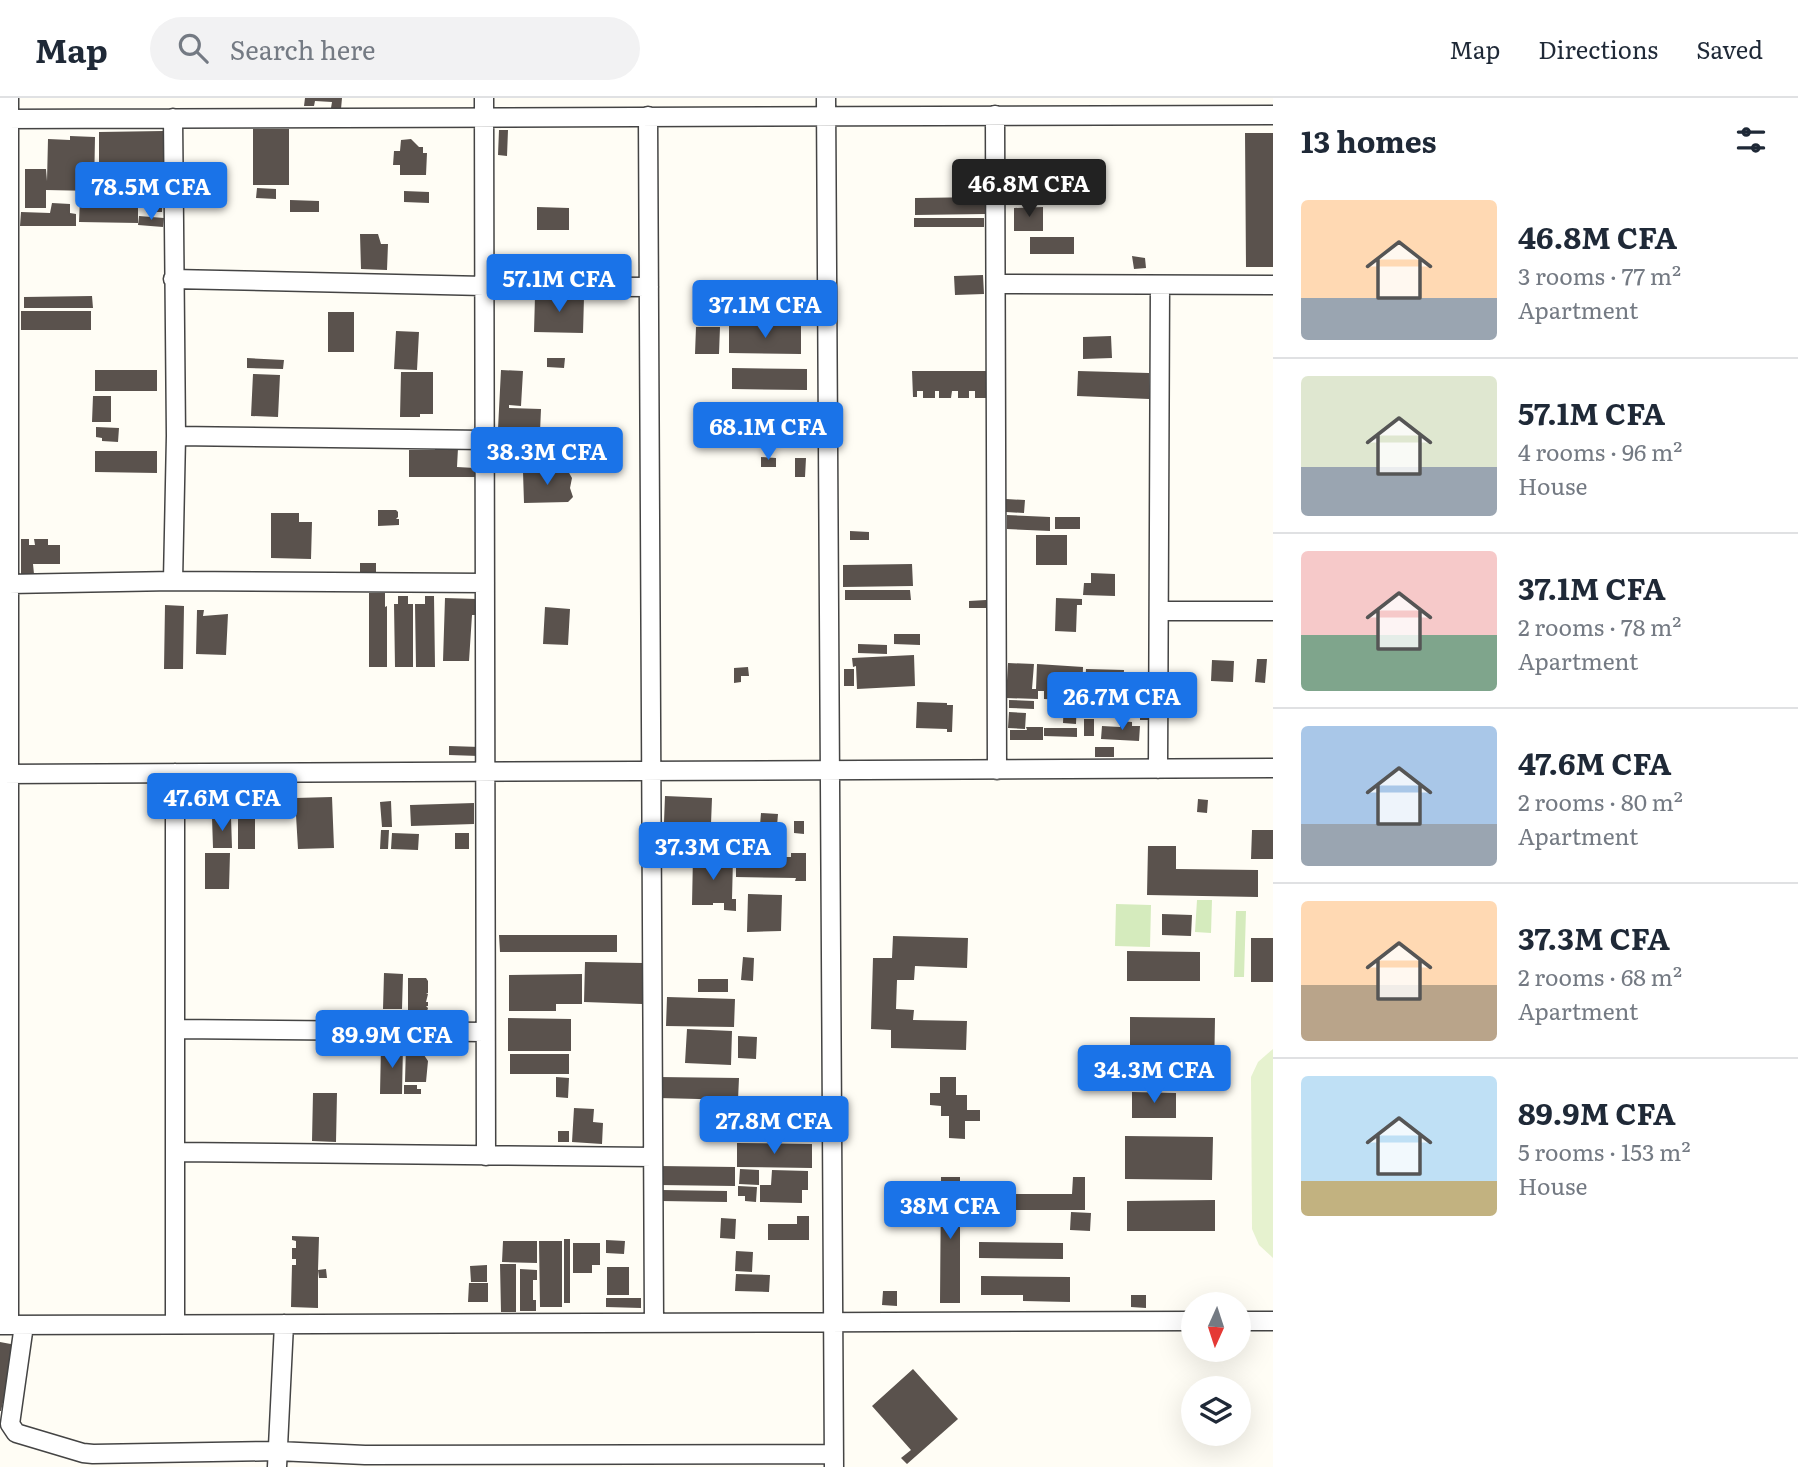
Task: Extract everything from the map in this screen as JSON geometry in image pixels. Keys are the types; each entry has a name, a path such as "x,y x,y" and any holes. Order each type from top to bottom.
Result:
{"street":[{"path":"9,98 5,119 9,584 5,774 10,1424 16,1433 93,1454 277,1459 365,1455 834,1461 826,107"},
{"path":"484,98 486,1156"},
{"path":"5,119 648,116 826,107 995,115 1160,106 1273,115"},
{"path":"995,115 997,770"},
{"path":"648,116 654,1322"},
{"path":"173,118 176,436 173,582"},
{"path":"173,279 649,287"},
{"path":"996,284 1273,285"},
{"path":"1158,769 1160,285"},
{"path":"176,436 484,440"},
{"path":"9,584 485,583"},
{"path":"1159,611 1273,611"},
{"path":"5,774 1273,768"},
{"path":"175,773 176,1324"},
{"path":"176,1029 485,1032"},
{"path":"176,1152 653,1157"},
{"path":"11,1325 1181,1321"},
{"path":"1251,1321 1273,1321"},
{"path":"277,1459 284,1324"}],"green space":[{"path":"1197,900 1212,900 1211,933 1195,932"},
{"path":"1116,904 1151,905 1150,947 1115,946"},
{"path":"1236,911 1246,911 1244,977 1234,977"},
{"path":"1273,1049 1273,1258 1259,1245 1252,1229 1251,1077 1258,1062"}],"building":[{"path":"305,98 342,98 341,109 331,108 332,102 315,101 314,106 304,106"},
{"path":"253,129 289,129 289,185 253,185"},
{"path":"499,130 508,130 507,156 498,155"},
{"path":"163,131 163,189 99,189 99,132"},
{"path":"1245,133 1273,133 1273,267 1246,267"},
{"path":"70,136 95,137 94,191 46,190 46,208 25,208 25,169 46,169 47,181 48,139 70,140"},
{"path":"411,139 419,147 423,147 423,153 427,153 426,175 400,175 400,165 393,165 394,151 400,151 401,140"},
{"path":"257,188 276,189 276,199 256,198"},
{"path":"146,191 163,191 162,212 146,212"},
{"path":"404,191 429,192 429,203 404,202"},
{"path":"985,197 985,214 915,215 915,198"},
{"path":"80,198 138,199 138,223 79,222"},
{"path":"290,200 319,201 319,212 290,212"},
{"path":"52,203 70,204 70,213 76,214 76,226 20,226 21,212 50,213"},
{"path":"537,207 569,208 569,230 537,230"},
{"path":"1043,207 1043,231 1014,231 1014,208"},
{"path":"139,216 164,218 163,227 138,225"},
{"path":"914,218 984,218 984,227 914,227"},
{"path":"360,234 378,234 381,244 388,244 387,270 361,269"},
{"path":"1030,237 1074,237 1074,254 1030,254"},
{"path":"1132,256 1145,258 1146,268 1134,269"},
{"path":"983,275 984,294 955,295 954,276"},
{"path":"92,296 93,308 24,308 24,297"},
{"path":"535,296 584,297 583,333 534,332"},
{"path":"21,311 91,311 91,330 21,330"},
{"path":"328,312 354,312 354,352 328,352"},
{"path":"729,325 801,326 801,354 729,353"},
{"path":"696,327 720,327 719,354 695,354"},
{"path":"396,331 419,332 417,370 394,369"},
{"path":"1111,336 1112,358 1083,359 1083,337"},
{"path":"247,358 284,360 283,369 247,368"},
{"path":"547,358 565,358 564,368 547,367"},
{"path":"732,368 807,369 807,390 732,389"},
{"path":"95,370 157,370 157,391 95,391"},
{"path":"501,370 523,371 521,406 509,405 509,408 541,409 540,432 498,429"},
{"path":"912,371 987,371 987,398 975,398 975,391 969,391 969,398 958,398 958,391 952,391 951,398 939,398 939,391 935,391 935,398 923,398 923,391 917,391 917,397 913,397"},
{"path":"1078,371 1149,373 1149,399 1077,396"},
{"path":"401,372 433,372 433,414 400,417"},
{"path":"253,374 280,375 278,417 251,416"},
{"path":"93,396 111,396 111,422 92,422"},
{"path":"96,427 119,428 118,442 102,441 102,438 96,437"},
{"path":"435,447 458,448 457,467 475,468 475,477 409,477 409,450 435,450"},
{"path":"95,451 157,451 157,473 95,472"},
{"path":"761,457 776,458 776,467 761,467"},
{"path":"795,458 806,458 805,477 795,477"},
{"path":"568,471 572,478 570,488 573,497 568,502 524,503 523,472"},
{"path":"1006,499 1025,500 1024,513 1006,512"},
{"path":"378,510 396,510 399,525 378,526"},
{"path":"271,513 299,513 299,522 312,522 311,559 271,558"},
{"path":"1007,515 1050,517 1050,531 1007,529"},
{"path":"1055,517 1080,517 1080,529 1055,529"},
{"path":"850,531 869,532 869,540 850,540"},
{"path":"1036,535 1067,535 1067,565 1036,565"},
{"path":"21,539 29,539 29,545 35,545 34,539 48,539 48,545 60,545 60,564 33,564 34,574 21,575"},
{"path":"360,563 376,563 376,574 360,574"},
{"path":"912,564 913,586 843,587 843,565"},
{"path":"1091,573 1115,574 1115,596 1083,595 1084,583 1091,583"},
{"path":"845,590 910,590 911,600 845,600"},
{"path":"369,593 385,593 387,667 369,667"},
{"path":"398,596 408,596 408,604 413,604 413,667 395,667 394,604 398,604"},
{"path":"425,596 434,596 435,667 416,667 415,604 425,604"},
{"path":"445,598 477,599 477,615 472,615 469,661 443,661"},
{"path":"1056,598 1082,599 1082,605 1077,605 1076,632 1055,631"},
{"path":"986,600 986,608 969,608 969,601"},
{"path":"165,605 184,606 183,669 164,669"},
{"path":"545,607 570,609 568,645 543,644"},
{"path":"197,610 204,610 203,616 228,614 226,655 196,654"},
{"path":"894,634 920,634 920,645 894,644"},
{"path":"858,644 887,645 887,654 858,653"},
{"path":"914,655 915,686 857,689 856,666 853,667 852,658"},
{"path":"1257,659 1267,659 1265,683 1255,682"},
{"path":"1212,660 1234,661 1233,682 1211,681"},
{"path":"1008,663 1034,664 1032,689 1036,689 1037,664 1083,667 1082,701 1077,701 1076,724 1063,723 1064,700 1044,699 1044,691 1038,691 1038,699 1006,698"},
{"path":"748,667 749,676 741,676 741,682 734,683 734,668"},
{"path":"844,669 854,669 854,686 844,686"},
{"path":"1086,669 1124,670 1123,688 1085,687"},
{"path":"1009,700 1034,701 1034,709 1009,708"},
{"path":"917,702 953,705 952,732 947,732 947,729 916,728"},
{"path":"1134,703 1150,703 1150,720 1140,720 1140,714 1134,714"},
{"path":"1009,712 1026,713 1025,729 1008,728"},
{"path":"1084,719 1094,719 1094,736 1084,736"},
{"path":"1120,721 1140,726 1139,741 1101,739 1102,726 1120,727"},
{"path":"1026,727 1043,727 1043,740 1010,740 1010,730 1027,730"},
{"path":"1044,728 1077,728 1077,737 1044,736"},
{"path":"449,746 480,747 479,756 449,755"},
{"path":"1095,747 1114,747 1114,757 1095,757"},
{"path":"238,795 255,796 255,849 238,849"},
{"path":"665,796 712,798 710,850 663,848"},
{"path":"332,797 334,848 298,849 295,798"},
{"path":"1198,799 1208,800 1207,813 1197,812"},
{"path":"391,801 392,827 382,827 380,802"},
{"path":"474,803 474,824 411,826 410,805"},
{"path":"761,813 778,814 777,826 760,825"},
{"path":"212,817 231,817 232,848 213,848"},
{"path":"794,821 804,821 804,834 794,833"},
{"path":"761,829 786,830 785,850 760,850"},
{"path":"381,830 389,830 388,849 380,849"},
{"path":"1252,830 1273,830 1273,859 1251,859"},
{"path":"392,833 419,834 418,850 391,849"},
{"path":"455,833 469,833 469,849 455,849"},
{"path":"1148,846 1176,846 1176,869 1258,870 1258,897 1147,895"},
{"path":"736,851 739,856 745,856 745,852 754,852 754,856 760,857 760,852 770,852 770,857 776,857 776,853 785,853 785,857 791,857 791,853 806,853 806,881 795,881 796,878 736,877"},
{"path":"205,853 230,853 229,889 205,889"},
{"path":"693,855 733,858 732,899 736,899 736,911 724,910 724,903 692,905"},
{"path":"748,894 782,895 781,931 747,932"},
{"path":"1162,914 1192,915 1191,936 1162,935"},
{"path":"499,935 617,935 617,952 500,952"},
{"path":"893,936 968,938 967,968 915,966 914,980 897,980 896,1009 914,1010 913,1020 967,1021 966,1050 891,1048 891,1030 871,1029 873,958 892,958"},
{"path":"1251,938 1273,938 1273,982 1251,982"},
{"path":"1127,951 1200,952 1200,981 1127,981"},
{"path":"743,957 754,958 753,981 741,980"},
{"path":"585,962 643,963 642,1004 584,1002"},
{"path":"384,973 403,974 402,1009 383,1009"},
{"path":"582,974 582,1004 556,1004 556,1011 509,1011 509,975"},
{"path":"408,978 426,978 428,981 428,1022 408,1022"},
{"path":"698,979 728,979 728,992 698,992"},
{"path":"667,997 735,999 734,1027 666,1026"},
{"path":"1130,1017 1215,1018 1214,1076 1130,1075"},
{"path":"508,1018 571,1019 571,1051 508,1051"},
{"path":"687,1029 732,1031 731,1065 685,1063"},
{"path":"738,1036 757,1037 756,1059 738,1058"},
{"path":"381,1045 403,1045 402,1094 380,1094"},
{"path":"406,1045 429,1045 429,1055 424,1055 428,1061 426,1082 405,1082"},
{"path":"510,1054 569,1054 569,1074 510,1074"},
{"path":"556,1077 569,1078 568,1098 556,1097"},
{"path":"659,1077 739,1078 738,1100 659,1098"},
{"path":"940,1077 956,1077 956,1095 967,1095 967,1110 980,1110 980,1121 965,1121 965,1139 949,1138 949,1116 941,1116 941,1106 930,1105 930,1093 940,1093"},
{"path":"404,1085 417,1085 421,1094 404,1094"},
{"path":"1132,1092 1176,1093 1176,1118 1132,1118"},
{"path":"313,1093 337,1093 336,1142 312,1141"},
{"path":"574,1108 594,1109 593,1122 603,1123 602,1144 572,1142"},
{"path":"813,1108 814,1113 787,1120 786,1115"},
{"path":"558,1131 569,1131 569,1142 558,1142"},
{"path":"1125,1136 1213,1137 1212,1180 1125,1179"},
{"path":"737,1143 812,1144 812,1168 737,1167"},
{"path":"660,1166 735,1167 735,1186 659,1185"},
{"path":"740,1169 759,1170 759,1185 739,1184"},
{"path":"772,1170 808,1171 808,1190 802,1190 802,1203 760,1202 760,1185 771,1185"},
{"path":"941,1177 960,1177 960,1303 940,1303"},
{"path":"1073,1177 1085,1177 1085,1210 977,1210 978,1194 1072,1194"},
{"path":"738,1186 757,1187 756,1202 745,1201 745,1196 738,1196"},
{"path":"662,1190 727,1191 727,1202 661,1201"},
{"path":"1215,1200 1215,1231 1127,1231 1127,1201"},
{"path":"1071,1212 1091,1213 1090,1231 1070,1230"},
{"path":"797,1216 809,1216 809,1240 768,1240 768,1224 797,1224"},
{"path":"721,1218 736,1219 735,1239 720,1238"},
{"path":"292,1236 319,1237 318,1308 291,1307 292,1265 296,1265 296,1259 292,1259 292,1248 296,1248 296,1241 292,1240"},
{"path":"564,1239 570,1239 570,1303 564,1303"},
{"path":"606,1240 625,1241 624,1254 606,1253"},
{"path":"503,1241 537,1241 537,1263 502,1262"},
{"path":"539,1241 562,1241 562,1307 540,1307"},
{"path":"979,1242 1063,1243 1063,1259 979,1258"},
{"path":"573,1243 600,1243 600,1265 592,1265 592,1273 573,1273"},
{"path":"736,1251 753,1252 752,1272 735,1271"},
{"path":"500,1264 516,1264 516,1312 501,1312"},
{"path":"487,1265 487,1282 471,1282 470,1266"},
{"path":"607,1267 629,1267 629,1295 607,1295"},
{"path":"326,1269 327,1278 319,1278 318,1270"},
{"path":"520,1269 537,1270 537,1280 533,1280 536,1311 520,1311"},
{"path":"736,1274 770,1275 769,1292 735,1291"},
{"path":"981,1276 1070,1277 1070,1302 1023,1301 1023,1295 981,1295"},
{"path":"469,1283 488,1283 488,1302 468,1302"},
{"path":"883,1291 897,1291 897,1306 882,1305"},
{"path":"1131,1295 1146,1295 1146,1308 1131,1307"},
{"path":"606,1298 641,1298 641,1308 606,1307"},
{"path":"0,1342 16,1345 1,1411 0,1411"},
{"path":"913,1369 958,1419 907,1464 901,1458 911,1450 872,1406"}]}
